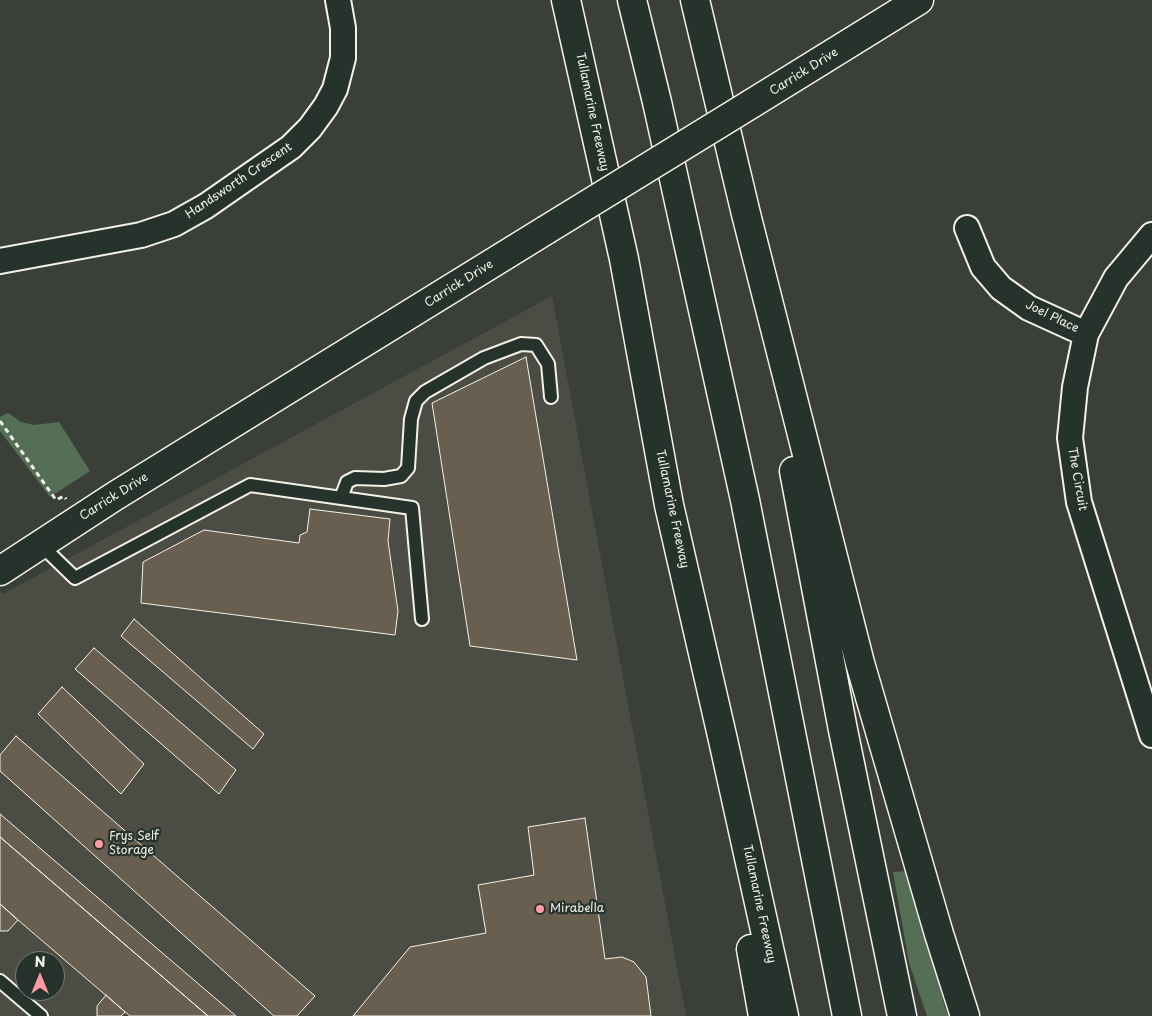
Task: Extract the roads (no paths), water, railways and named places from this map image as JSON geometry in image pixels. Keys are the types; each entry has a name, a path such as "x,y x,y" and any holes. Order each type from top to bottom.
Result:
{"main road":[{"name":"Tullamarine Freeway","path":"566,0 624,260 669,505 784,1016"},
{"path":"632,0 657,102 745,500 847,1016"},
{"path":"695,0 746,214 860,663 936,925 965,1016"},
{"name":"Carrick Drive","path":"0,571 78,519 920,0"},
{"path":"746,214 842,730 902,1016"},
{"path":"669,505 763,1016"}],"street":[{"name":"Handsworth Crescent","path":"0,261 141,235 174,224 206,206 291,147 310,128 326,106 335,89 343,58 344,28 338,0"},
{"name":"Joel Place","path":"966,228 983,267 1001,288 1029,308 1086,334"},
{"name":"The Circuit","path":"1152,235 1116,278 1086,334 1075,387 1070,438 1079,502 1152,735"}],"lane":[{"path":"341,498 347,482 355,478 401,476 408,468 411,419 416,401 425,392 484,358 521,344 536,345 548,364 551,397"},
{"path":"40,544 76,578 250,485 412,508 422,619"},
{"path":"0,981 41,1016"}],"place":[{"name":"Frys Self Storage","path":"99,844"},
{"name":"Mirabella","path":"540,909"}]}
